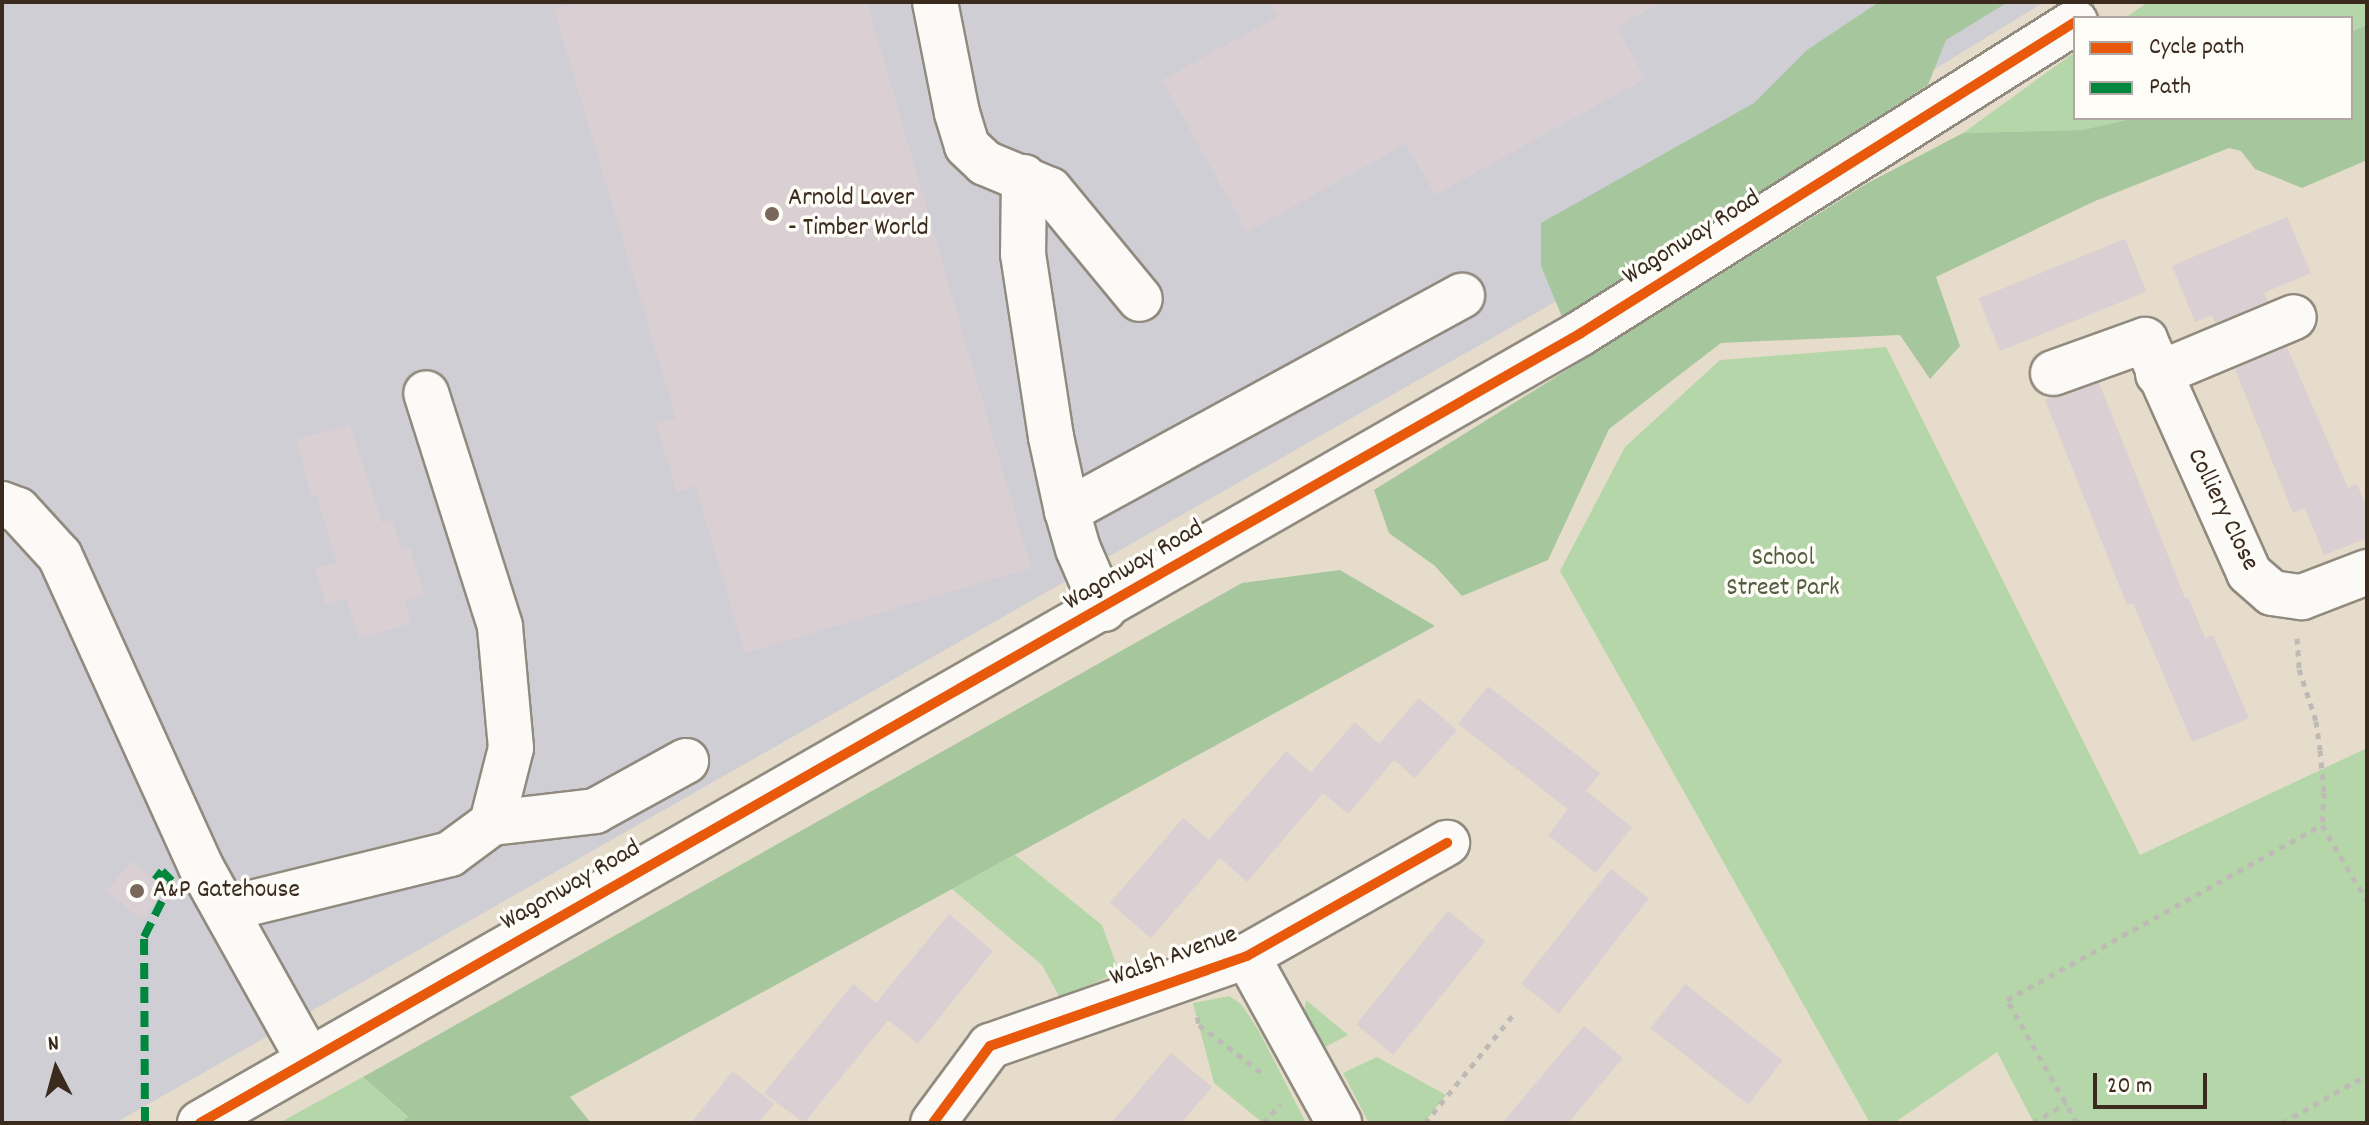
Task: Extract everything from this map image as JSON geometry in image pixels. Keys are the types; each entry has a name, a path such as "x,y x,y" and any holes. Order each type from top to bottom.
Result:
{"main road":[{"path":"935,2 957,113 967,146 985,163 1050,190 1140,299"},
{"path":"2084,16 2107,2"},
{"name":"Wagonway Road","path":"200,1123 1104,609 1581,333 2073,23"},
{"path":"1024,177 1023,254 1051,437 1078,549 1104,609"},
{"path":"1067,511 1462,296"},
{"path":"2053,373 2151,357 2294,317"},
{"name":"Colliery Close","path":"2151,357 2249,573 2272,593 2302,597"},
{"path":"426,393 500,626 511,748 492,823"},
{"path":"2,504 18,510 60,556 201,867 309,1060"},
{"path":"2302,597 2367,572"},
{"path":"227,913 247,904 450,854 492,823 595,811 686,761"},
{"name":"Walsh Avenue","path":"933,1123 990,1046 1247,956 1447,843"},
{"name":"Walsh Avenue","path":"1247,956 1339,1123"}],"path":[{"path":"2302,597 2296,646 2320,750 2324,792 2322,825 2367,901"},
{"path":"2077,1123 2007,1000 2322,825"},
{"path":"1185,978 1199,1025 1269,1079"},
{"path":"1425,1123 1513,1015"},
{"path":"2282,1123 2367,1075"},
{"path":"2033,1123 2066,1103"}],"shaded area":[{"path":"2,2 2044,2 1543,309 115,1123 2,1123"}],"green space":[{"path":"1879,2 2008,2 1946,40 1928,85 1563,319 1541,266 1541,223 1754,103 1807,50"},
{"path":"2148,2 2367,2 2367,25 2353,31 2353,16 2128,16"},
{"path":"2367,25 2367,160 2302,188 2255,169 2241,151 2229,148 2095,201 1936,277 1960,346 1930,379 1900,335 1721,343 1609,429 1548,560 1462,596 1435,566 1389,533 1374,490 1866,184 1963,133 2082,130 2126,120 2353,120 2353,31"},
{"path":"2073,53 2073,120 2125,120 2082,130 1963,133"},
{"name":"School Street Park","path":"1886,347 2140,855 2367,748 2367,1123 2034,1123 1997,1052 1894,1123 1870,1123 1560,571 1625,447 1720,360"},
{"path":"1340,570 1435,626 570,1097 591,1123 400,1123 408,1117 363,1077 1242,583"},
{"path":"1015,855 1102,925 1119,972 1060,998 1042,965 952,889"},
{"path":"1229,996 1241,1004 1259,1031 1306,1123 1263,1123 1214,1083 1193,1003"},
{"path":"1306,1000 1348,1035 1325,1047 1304,1013"},
{"path":"1377,1057 1446,1095 1424,1123 1369,1123 1343,1073"},
{"path":"363,1077 414,1123 279,1123"}],"building":[{"name":"Arnold Laver - Timber World","path":"578,2 867,2 1031,568 745,653 695,486 677,492 656,424 676,418 554,10"},
{"path":"1269,2 1663,2 1617,27 1645,79 1435,195 1406,144 1247,232 1162,80 1277,17"},
{"path":"2287,217 2311,273 2264,293 2268,301 2215,323 2212,315 2195,322 2172,266"},
{"path":"2125,239 2146,292 2000,351 1979,298"},
{"path":"2287,347 2348,488 2357,484 2367,508 2367,538 2324,555 2305,508 2293,513 2235,369"},
{"path":"2099,383 2185,598 2188,597 2205,638 2213,635 2249,718 2192,742 2133,603 2127,605 2045,400"},
{"path":"350,424 382,523 392,520 402,550 410,548 424,595 404,601 411,623 359,639 346,599 326,605 315,568 337,562 316,495 312,496 296,440"},
{"path":"1488,686 1600,773 1586,791 1632,827 1596,873 1548,835 1568,809 1458,724"},
{"path":"1419,698 1457,730 1415,778 1394,760 1348,814 1323,793 1247,882 1220,858 1151,938 1110,903 1183,818 1209,840 1286,751 1311,772 1355,722 1379,744"},
{"name":"A&P Gatehouse","path":"131,861 166,889 141,920 106,891"},
{"path":"1611,869 1649,899 1559,1014 1521,984"},
{"path":"1448,911 1485,941 1393,1055 1356,1024"},
{"path":"949,914 993,951 918,1044 888,1020 804,1123 764,1093 853,984 876,1003"},
{"path":"1685,984 1783,1060 1748,1104 1651,1028"},
{"path":"1584,1026 1623,1058 1568,1123 1502,1123"},
{"path":"1171,1053 1212,1087 1181,1123 1111,1123"},
{"path":"733,1071 774,1104 758,1123 691,1123"}],"marked path":[{"path":"145,1123 144,937 172,881 162,871 155,880"}],"cycle path":[{"path":"200,1123 1581,333 2073,23"},
{"path":"933,1123 990,1046 1247,956 1447,843"}],"place":[{"name":"Arnold Laver - Timber World","path":"772,214"},
{"name":"A&P Gatehouse","path":"137,891"}]}
